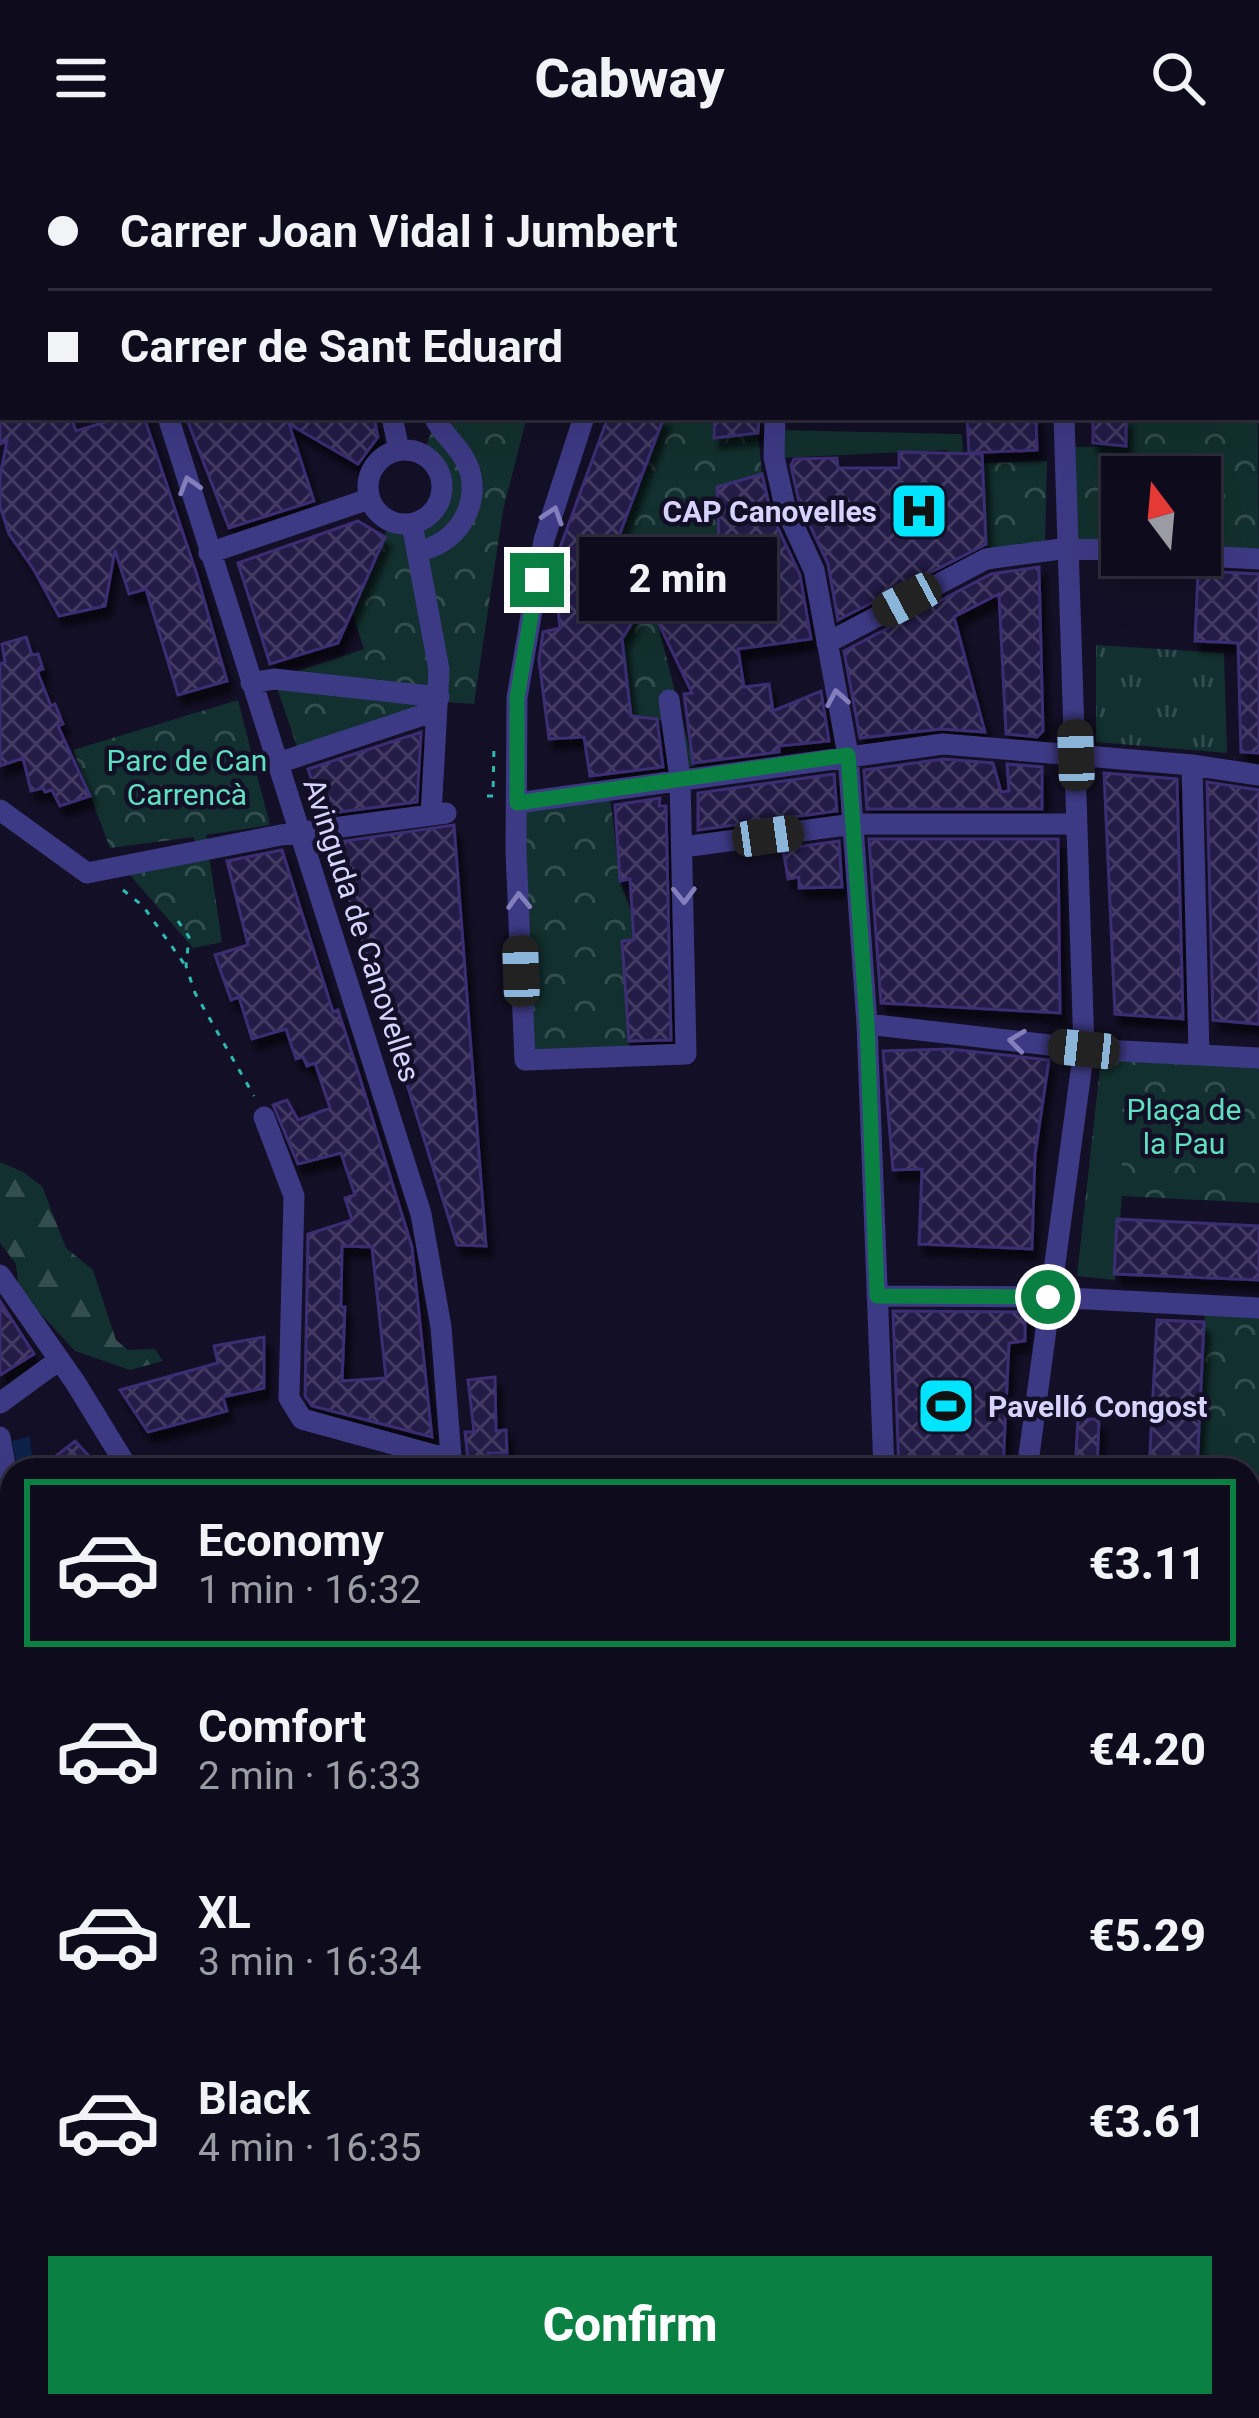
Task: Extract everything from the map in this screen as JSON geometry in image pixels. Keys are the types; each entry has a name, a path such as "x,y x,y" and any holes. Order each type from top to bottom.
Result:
{"street":[{"name":"Avinguda de Canovelles","path":"169,420 421,1214 441,1327 451,1458"},
{"path":"394,420 409,451 437,467 443,490 433,513 412,524 391,522 374,508 369,499 370,473 377,463 409,451 430,420"},
{"path":"417,550 438,546 458,528 469,509 472,487 467,463 434,420"},
{"path":"583,420 544,540 517,698 525,1060 686,1054 680,778 669,700"},
{"path":"775,420 774,457 785,507 814,570 848,755 867,1024 884,1458"},
{"path":"1028,1458 1084,1049 1064,420"},
{"path":"209,553 369,499"},
{"path":"0,810 87,873 300,833 439,814 439,670 412,524"},
{"path":"827,643 986,559 1068,548 1101,550"},
{"path":"1221,557 1259,560"},
{"path":"251,683 274,679 439,697"},
{"path":"278,763 426,714 439,697"},
{"path":"517,803 943,744 1259,775"},
{"path":"1192,765 1198,1054"},
{"path":"683,848 853,824 1077,824"},
{"path":"867,1024 1084,1049 1259,1058"},
{"path":"263,1117 294,1196 289,1398 302,1419 429,1458"},
{"path":"0,1275 121,1458"},
{"path":"877,1296 1048,1297 1259,1308"},
{"path":"0,1403 59,1360"}],"path":[{"path":"487,796 493,796 493,779"},
{"path":"118,885 142,906 186,966 195,993 263,1117"},
{"path":"178,922 189,937 186,966"}],"green space":[{"path":"435,420 526,420 503,510 474,704 446,702 297,747 274,679 364,649 352,612 389,525 420,524 446,504 443,467 425,451"},
{"path":"663,420 715,420 715,438 758,433 762,474 719,542 693,614 657,621 694,766 668,767 663,721 631,716 622,639 633,620 621,559 614,549"},
{"path":"1126,420 1258,420 1259,558 1221,556 1221,456 1101,456 1101,550 1068,548 1064,447 1126,446"},
{"path":"780,430 962,434 963,457 948,456 948,450 779,458"},
{"path":"1047,461 1045,545 987,555 982,463"},
{"path":"1096,645 1224,653 1227,753 1096,742"},
{"name":"Parc de Can Carrencà","path":"238,700 270,825 206,835 222,942 193,948 130,875 196,861 194,837 110,848 73,750"},
{"path":"609,787 620,881 632,914 668,913 671,939 622,942 629,1046 525,1050 524,802"},
{"name":"Plaça de la Pau","path":"1102,1049 1259,1058 1259,1203 1122,1196 1115,1280 1077,1276"},
{"path":"1100,1077 1122,1078 1122,1196 1112,1259 1095,1259 1095,1277 1079,1275"},
{"path":"0,1162 42,1186 66,1248 93,1270 116,1340 128,1350 155,1349 163,1361 130,1370 75,1351 19,1290 16,1264 0,1243"},
{"path":"1205,1313 1259,1314 1259,1458 1198,1458"}],"water":[{"path":"30,1436 32,1458 16,1458 12,1441"}],"building":[{"path":"0,420 72,420 76,431 112,420 145,420 227,681 178,695 146,589 129,594 115,550 105,606 59,616 9,534 0,506 7,441 0,444"},
{"path":"187,420 375,420 378,437 358,464 289,424 314,501 229,528"},
{"path":"607,420 663,420 617,541 633,621 622,639 631,716 657,719 663,767 590,776 584,737 549,739 539,660 543,632 560,628 554,573"},
{"path":"715,420 759,420 758,433 714,438"},
{"path":"967,420 1036,420 1037,450 969,453"},
{"path":"1093,420 1126,420 1126,446 1093,443"},
{"path":"899,452 982,454 986,544 838,620 828,564 799,502 791,466 794,459 837,458 838,468 899,468"},
{"path":"762,474 771,513 800,575 811,639 738,649 744,687 769,684 773,711 821,691 829,741 693,763 684,694 692,693 657,620 693,614 695,549 719,542 717,487"},
{"path":"358,521 385,537 338,643 270,664 238,563"},
{"path":"1039,567 1043,731 1037,737 1006,734 999,594 954,617 985,732 941,729 860,738 844,651 991,574"},
{"path":"1259,574 1259,753 1241,752 1238,643 1195,641 1198,576"},
{"path":"26,637 32,655 38,654 43,669 37,671 51,706 55,704 63,724 58,726 90,796 60,806 52,790 31,791 23,758 0,766 2,644"},
{"path":"421,732 417,802 323,814 308,769"},
{"path":"943,759 993,763 1001,792 1009,791 1007,764 1042,767 1042,809 867,809 864,770"},
{"path":"1104,773 1177,779 1183,1019 1115,1014"},
{"path":"834,774 837,811 698,830 698,793"},
{"path":"1207,782 1259,790 1259,1024 1213,1020"},
{"path":"660,798 659,806 666,806 671,1040 629,1041 622,941 634,940 630,879 620,881 615,805"},
{"path":"454,825 486,1246 457,1245 332,843"},
{"path":"869,839 1058,839 1060,1013 881,1003"},
{"path":"839,841 842,887 799,888 799,877 788,879 783,849"},
{"path":"282,850 412,1247 432,1437 312,1406 305,1396 308,1234 352,1220 345,1198 355,1195 341,1153 298,1164 273,1105 287,1100 298,1120 330,1108 315,1063 307,1066 303,1057 296,1059 286,1029 252,1039 239,997 231,1000 215,955 248,945 227,861","holes":["342,1246 372,1247 386,1378 342,1381"]},
{"path":"950,1049 1049,1060 1035,1155 1032,1249 919,1244 922,1169 893,1170 883,1051"},
{"path":"1117,1219 1259,1226 1259,1280 1114,1274"},
{"path":"0,1301 34,1354 0,1375"},
{"name":"Pavelló Congost","path":"893,1311 1025,1312 1025,1341 1009,1343 1004,1458 899,1458"},
{"path":"1157,1320 1204,1322 1198,1458 1150,1458"},
{"path":"264,1337 264,1388 223,1397 227,1411 148,1432 120,1390 218,1363 214,1346"},
{"path":"495,1377 496,1431 506,1430 507,1453 468,1458 465,1432 474,1432 468,1380"},
{"path":"1078,1419 1099,1419 1097,1458 1076,1458"},
{"path":"75,1441 91,1458 53,1458"}],"place":[{"name":"CAP Canovelles","path":"919,511"},
{"name":"Pavelló Congost","path":"946,1406"}],"route":[{"path":"537,580 517,698 517,803 848,755 867,1024 877,1296 1048,1297"}]}
